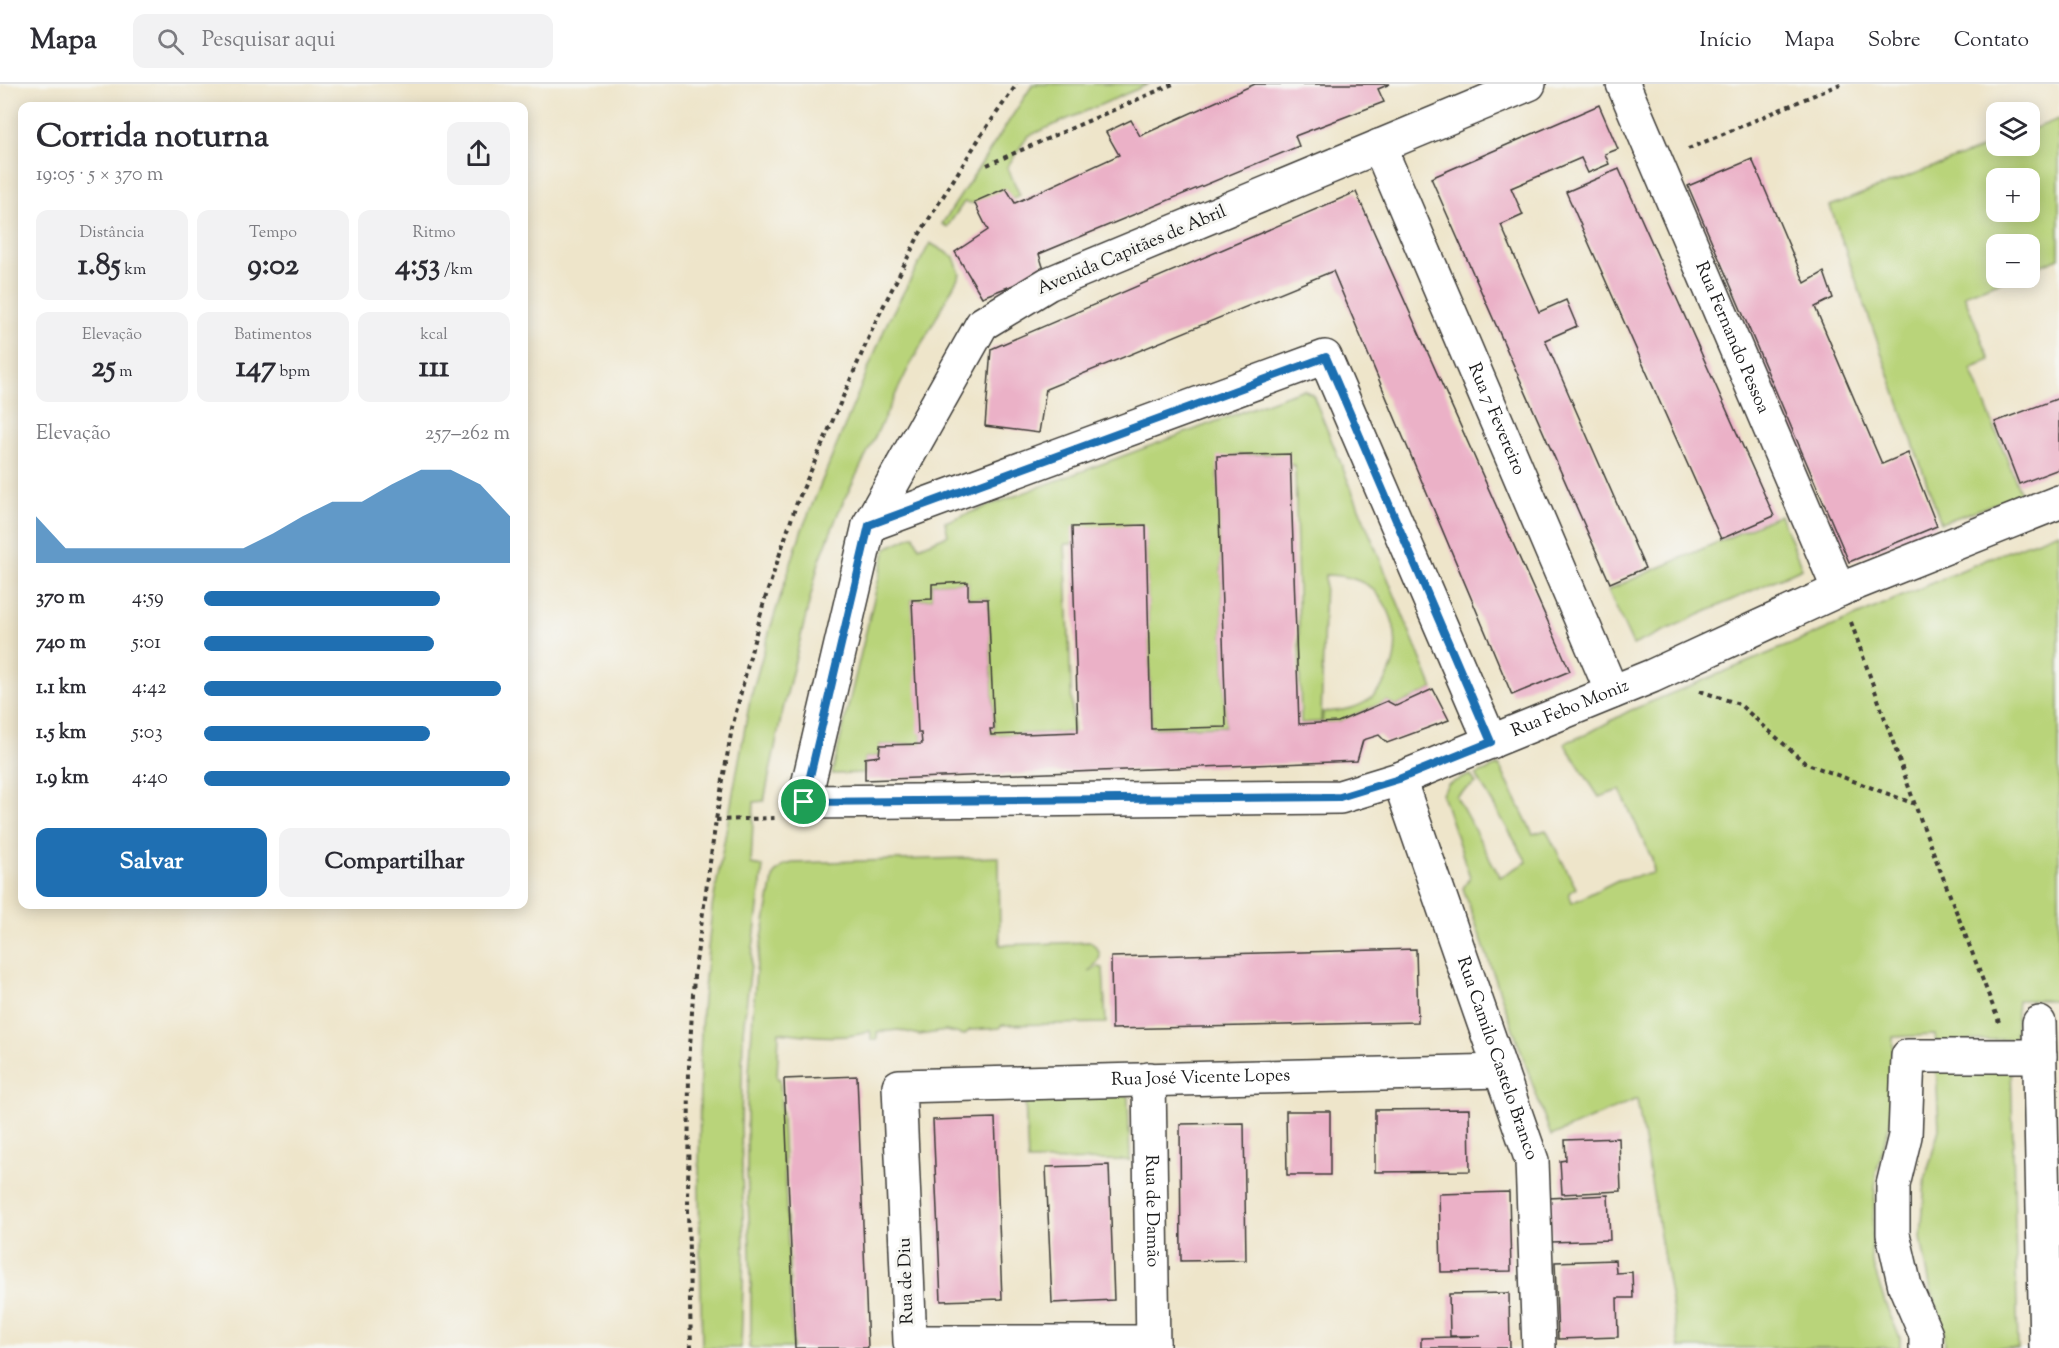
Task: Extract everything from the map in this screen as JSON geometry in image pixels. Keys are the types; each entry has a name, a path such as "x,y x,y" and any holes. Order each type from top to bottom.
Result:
{"street":[{"name":"Avenida Capitães de Abril","path":"804,802 869,525 982,324 1048,285 1529,84"},
{"name":"Rua Fernando Pessoa","path":"1623,84 1839,590"},
{"name":"Rua 7 Fevereiro","path":"1379,146 1612,692"},
{"path":"869,525 1326,357 1491,742"},
{"name":"Rua Febo Moniz","path":"804,802 1340,797 1399,779 1652,676 1839,590 2059,502"},
{"name":"Rua Camilo Castelo Branco","path":"1399,779 1532,1161 1539,1348"},
{"path":"2039,1023 2051,1218 2046,1348"},
{"path":"1926,1348 1926,1335 1905,1286 1893,1234 1893,1185 1905,1136 1908,1056 2040,1056"},
{"name":"Rua José Vicente Lopes","path":"899,1086 1501,1071"},
{"name":"Rua de Damão","path":"1149,1079 1153,1345"},
{"name":"Rua de Diu","path":"899,1086 910,1342 1153,1345"}],"path":[{"path":"691,1348 688,1210 689,1065 694,976 716,820 732,728 760,616 796,505 874,323 919,235 982,134 1017,84"},
{"path":"987,165 1173,84"},
{"path":"1657,162 1840,84"},
{"path":"1839,590 1916,805 1998,1022 2039,1023"},
{"path":"1652,676 1739,704 1805,763 1916,805"},
{"path":"716,820 789,817 804,802"}],"green space":[{"path":"1033,84 1149,84 1028,136 1007,167 1020,195 995,206 964,202 947,227 942,224"},
{"path":"2059,119 2059,258 2040,266 2040,234 1986,234 1986,287 1964,295 1990,360 1971,369 2021,494 1941,523 1830,206 1986,147 1986,156 2040,156 2040,126"},
{"path":"930,243 954,257 960,274 906,373 839,511 819,562 781,718 764,801 754,802 751,864 763,866 743,1031 741,1128 744,1250 741,1348 702,1348 699,1189 702,1010 712,908 750,700 801,532 887,323"},
{"path":"1304,390 1313,395 1433,689 1396,706 1387,701 1338,722 1322,723 1323,712 1360,705 1371,698 1382,686 1390,673 1396,642 1389,612 1381,598 1370,587 1360,581 1325,575 1321,722 1301,723 1295,465 1274,466 1273,454 1237,455 1218,469 1226,726 1151,728 1146,542 1065,544 1073,732 991,735 990,729 994,729 988,599 968,599 968,582 932,584 932,599 912,600 922,744 880,745 879,756 865,758 865,773 832,774 886,548 914,535 919,547 948,535 945,522"},
{"path":"1780,515 1802,568 1633,645 1608,590"},
{"path":"2059,532 2059,1000 2018,1000 2015,1039 1936,1042 1935,1035 1893,1037 1892,1115 1876,1174 1871,1258 1885,1303 1900,1338 1900,1348 1679,1348 1637,1099 1551,1136 1463,888 1470,877 1442,794 1448,784 1470,775 1476,783 1456,796 1500,877 1527,862 1476,775 1499,765 1533,834 1546,830 1576,888 1569,893 1572,903 1618,880 1654,873 1652,859 1620,790 1599,797 1564,743 1585,735 1629,711 1990,558"},
{"path":"999,857 1000,945 1091,942 1099,951 1100,957 1089,972 1098,967 1103,968 1106,1023 1001,1025 1000,1028 970,1030 964,1035 946,1031 919,1035 899,1030 877,1032 877,1040 871,1040 870,1031 837,1037 779,1032 777,1078 780,1079 793,1348 749,1348 751,1281 747,1103 756,970 774,874 784,865 793,863"},
{"path":"2011,1064 2018,1348 1945,1348 1944,1329 1930,1286 1921,1238 1925,1180 1939,1129 1936,1065"},
{"path":"1128,1096 1130,1160 1028,1161 1025,1099"}],"building":[{"path":"1255,84 1390,84 1378,89 1384,102 1295,136 1299,146 1039,254 1045,273 982,297 955,252 988,230 974,202 1006,188 1015,203 1119,155 1106,132 1131,120 1140,136"},
{"path":"1599,105 1618,149 1605,154 1609,164 1588,173 1581,158 1511,188 1523,215 1501,225 1539,312 1566,300 1577,326 1545,340 1645,568 1610,583 1431,178"},
{"path":"1752,159 1805,283 1824,272 1833,298 1815,307 1882,464 1908,453 1937,526 1849,562 1688,186"},
{"path":"1619,169 1774,516 1721,539 1566,192"},
{"path":"1356,192 1570,671 1512,695 1333,271 1046,389 1039,433 985,426 991,349"},
{"path":"2059,398 2059,469 2019,484 1995,422"},
{"path":"1290,454 1299,724 1338,722 1387,701 1396,706 1433,689 1449,720 1387,743 1379,735 1363,740 1357,761 865,780 865,758 879,756 880,745 922,744 921,733 918,733 912,600 932,599 932,584 968,582 968,599 988,599 994,729 990,729 991,735 1078,732 1072,527 1146,525 1151,729 1226,727 1217,456"},
{"path":"1416,949 1418,1022 1112,1029 1111,957"},
{"path":"857,1076 868,1348 795,1348 784,1079"},
{"path":"1469,1109 1470,1171 1375,1172 1375,1110"},
{"path":"1286,1111 1330,1111 1330,1175 1287,1175"},
{"path":"995,1118 1002,1299 941,1301 933,1120"},
{"path":"1244,1123 1246,1260 1181,1261 1180,1124"},
{"path":"1619,1138 1621,1191 1562,1194 1560,1161 1566,1160 1565,1140"},
{"path":"1109,1165 1114,1300 1052,1303 1046,1167"},
{"path":"1509,1192 1511,1271 1441,1272 1439,1194"},
{"path":"1608,1195 1610,1240 1551,1242 1549,1198"},
{"path":"1615,1260 1616,1273 1632,1272 1633,1298 1617,1298 1618,1337 1558,1339 1555,1262"},
{"path":"1509,1293 1510,1348 1421,1348 1421,1338 1481,1336 1450,1336 1449,1294"}],"route":[{"path":"1326,357 1491,742 1399,779 1340,797 804,802 869,525 1326,357"}]}
